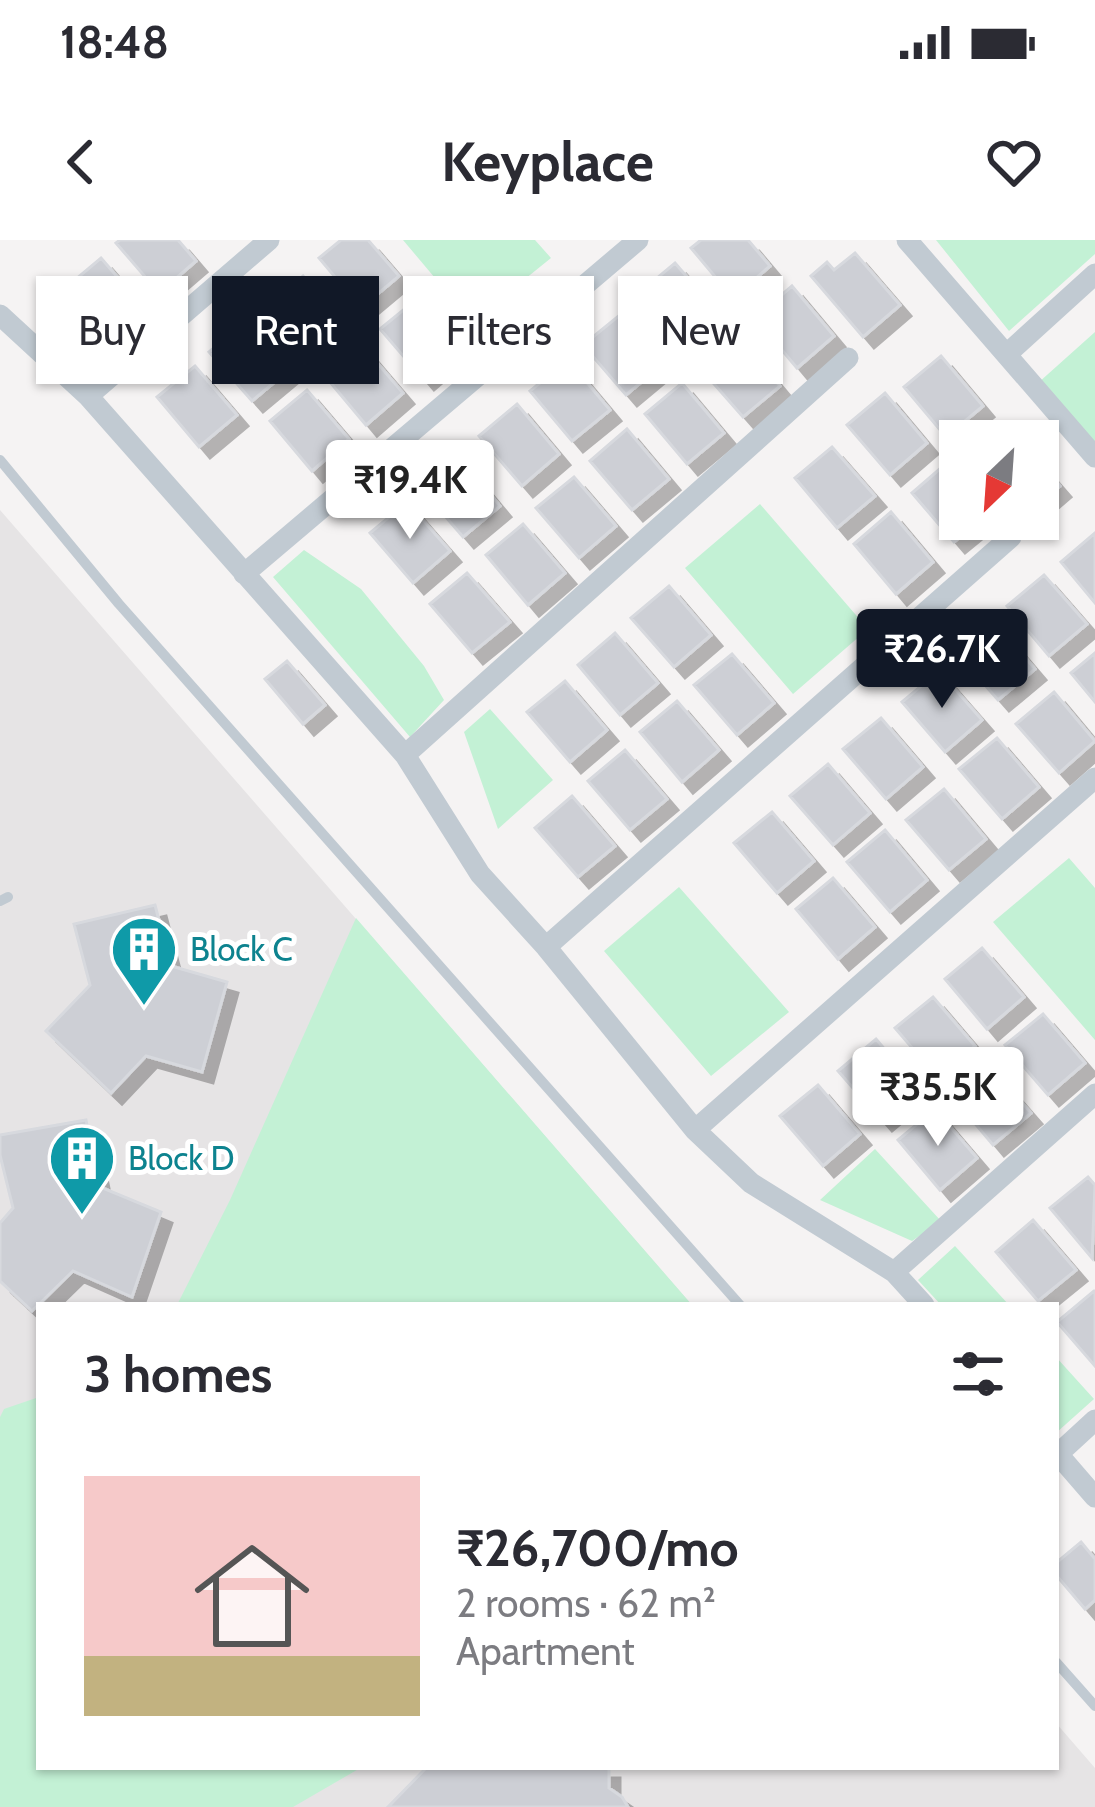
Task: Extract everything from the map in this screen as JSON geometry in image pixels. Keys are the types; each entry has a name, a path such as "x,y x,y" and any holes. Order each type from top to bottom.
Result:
{"street":[{"path":"88,396 269,240"},
{"path":"244,574 638,240"},
{"path":"907,240 1095,457"},
{"path":"1008,353 1095,274"},
{"path":"0,315 88,396 404,754 480,874 695,1130 751,1183 894,1272 921,1302"},
{"path":"404,754 848,358"},
{"path":"546,947 1008,540"},
{"path":"695,1130 1095,778"},
{"path":"894,1272 1095,1094"},
{"path":"1059,1451 1095,1420"},
{"path":"1059,1455 1095,1497"}],"lane":[{"path":"0,460 119,604 737,1302"},
{"path":"1059,1665 1095,1706"}],"shaded area":[{"path":"0,510 689,1302 36,1302 36,1770 1059,1770 1059,1726 1095,1768 1095,1807 0,1807"}],"green space":[{"path":"403,240 535,240 551,258 529,276 433,276"},
{"path":"936,240 1095,240 1095,254 1009,331"},
{"path":"1095,332 1095,445 1038,383"},
{"path":"760,504 868,629 793,694 685,568"},
{"path":"304,550 361,589 424,666 444,700 410,737 273,577"},
{"path":"490,709 553,780 498,829 464,732"},
{"path":"1069,858 1095,888 1095,1040 993,922"},
{"path":"679,887 789,1012 711,1076 604,951"},
{"path":"356,918 689,1302 179,1302 230,1200"},
{"path":"875,1149 941,1221 912,1241 820,1200"},
{"path":"955,1246 1006,1302 938,1302 918,1280"},
{"path":"1059,1360 1094,1399 1059,1430"},
{"path":"36,1398 36,1770 357,1770 293,1807 0,1807 0,1417 4,1409"}],"building":[{"path":"178,240 196,261 179,276 144,276 116,243"},
{"path":"341,240 368,240 399,276 379,293 379,276 334,276 319,258"},
{"path":"701,240 748,240 770,266 758,276 715,276 691,248"},
{"path":"855,253 900,305 863,337 811,276 827,262 834,270"},
{"path":"101,258 116,276 80,276"},
{"path":"675,263 686,276 659,276"},
{"path":"792,286 834,336 797,368 783,351 783,294"},
{"path":"403,310 403,356 380,329"},
{"path":"618,316 618,384 639,384 626,395 594,358 594,336"},
{"path":"941,356 983,406 966,420 939,420 939,429 904,387"},
{"path":"379,365 403,393 366,425 332,384 379,384"},
{"path":"195,366 237,415 199,447 157,397 173,384 188,384 188,372"},
{"path":"237,384 272,384 252,401"},
{"path":"539,384 588,384 610,410 572,441 530,391"},
{"path":"683,384 724,433 687,464 645,414"},
{"path":"714,384 778,384 780,386 743,417"},
{"path":"307,390 349,439 312,471 270,421"},
{"path":"885,393 927,443 890,475 847,425"},
{"path":"517,404 559,454 522,486 479,436"},
{"path":"627,429 669,479 632,510 590,461"},
{"path":"832,447 875,496 837,528 795,478"},
{"path":"458,456 500,506 463,537 420,487"},
{"path":"939,470 939,524 912,493"},
{"path":"574,477 616,526 579,558 536,508"},
{"path":"407,502 450,551 413,583 370,533"},
{"path":"891,512 933,562 896,594 854,544"},
{"path":"523,524 565,573 528,605 486,555"},
{"path":"1095,533 1095,603 1061,562"},
{"path":"467,573 510,622 472,653 430,604"},
{"path":"1044,575 1087,624 1049,656 1007,606"},
{"path":"669,586 711,635 674,667 631,618"},
{"path":"993,620 1035,669 998,700 955,651"},
{"path":"615,633 658,683 620,715 578,665"},
{"path":"1095,653 1095,702 1071,673"},
{"path":"732,654 774,703 737,735 694,685"},
{"path":"287,661 325,705 303,724 265,679"},
{"path":"939,671 982,720 945,752 902,702"},
{"path":"565,681 607,730 570,762 527,712"},
{"path":"1054,692 1095,741 1059,773 1016,724"},
{"path":"677,701 719,750 682,782 640,732"},
{"path":"881,718 923,767 886,799 843,749"},
{"path":"997,738 1039,787 1002,819 959,769"},
{"path":"625,750 667,799 630,830 588,781"},
{"path":"828,764 870,813 833,845 790,796"},
{"path":"944,789 986,839 949,870 906,820"},
{"path":"572,796 615,846 578,877 535,828"},
{"path":"772,812 814,861 777,893 734,843"},
{"path":"885,830 927,880 890,912 847,862"},
{"path":"833,878 875,927 838,959 796,909"},
{"name":"Block C","path":"155,905 171,966 227,982 202,1072 146,1056 111,1093 46,1031 90,985 74,924"},
{"path":"982,948 1024,997 987,1029 945,979"},
{"path":"933,997 975,1046 938,1078 895,1028"},
{"path":"1043,1014 1085,1063 1048,1095 1005,1045"},
{"path":"876,1039 918,1089 881,1120 838,1071"},
{"path":"988,1064 1031,1113 993,1145 951,1095"},
{"path":"818,1085 860,1134 823,1166 780,1116"},
{"path":"935,1109 977,1158 940,1190 898,1140"},
{"name":"Block D","path":"86,1120 100,1187 161,1212 132,1297 73,1271 36,1302 32,1311 0,1281 0,1223 13,1208 0,1135"},
{"path":"1088,1177 1095,1185 1092,1258 1050,1208"},
{"path":"1033,1220 1076,1270 1038,1301 996,1252"},
{"path":"1095,1291 1095,1366 1059,1324"},
{"path":"1081,1542 1095,1559 1095,1600 1085,1609 1059,1579 1059,1560"},
{"path":"424,1770 609,1770 609,1788 628,1807 388,1807"}],"place":[{"name":"Block C","path":"144,1008"},
{"name":"Block D","path":"82,1217"}]}
